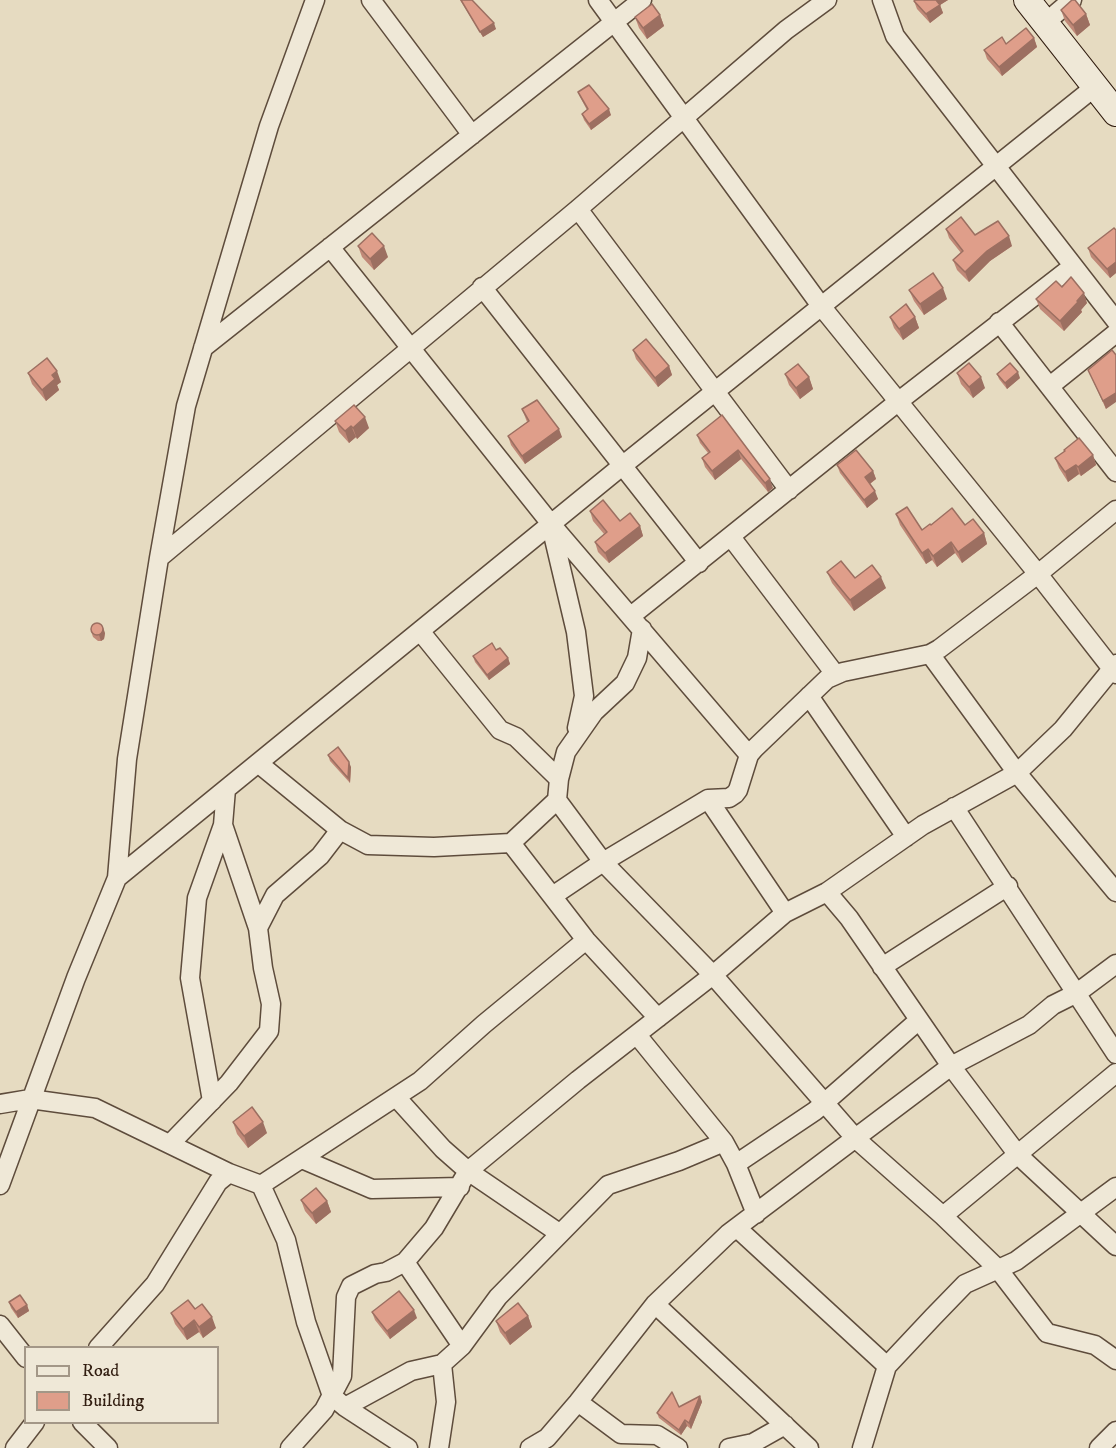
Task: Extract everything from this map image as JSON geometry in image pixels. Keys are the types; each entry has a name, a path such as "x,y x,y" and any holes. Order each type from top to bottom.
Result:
{"street":[{"path":"0,1185 76,978 117,878 127,759 186,406 269,126 315,0"},
{"path":"371,0 472,135"},
{"path":"338,1401 342,1376 346,1297 351,1286 405,1262 434,1228 464,1179 578,1080 713,975 785,912 827,892 906,837 1017,772 1063,729 1114,669 822,306 598,0"},
{"path":"203,348 642,0"},
{"path":"159,558 578,209 786,30 826,0"},
{"path":"882,0 895,36 1116,321"},
{"path":"1027,0 1116,113"},
{"path":"1046,22 1072,0"},
{"path":"117,878 622,466 1096,86"},
{"path":"578,209 789,490"},
{"path":"330,247 551,524 749,755"},
{"path":"258,763 340,830 368,844 434,848 511,843 557,800 559,779 566,752 594,712 625,683 637,658 636,623 699,562 899,401 1073,266"},
{"path":"482,287 699,562"},
{"path":"999,322 1116,472"},
{"path":"1050,386 1116,333"},
{"path":"554,895 603,862 708,799 729,798 735,794 749,755 809,696 835,674 930,654 939,649 1038,574 1116,510"},
{"path":"551,524 576,632 584,696 575,739"},
{"path":"731,537 835,674"},
{"path":"420,631 501,730 516,736 559,779"},
{"path":"930,654 1017,772 1116,892"},
{"path":"809,696 906,837"},
{"path":"212,1101 190,978 197,898 223,825 226,789"},
{"path":"708,799 785,912"},
{"path":"557,800 603,862 713,975 856,1139 943,1216 998,1269 1047,1333 1095,1345 1116,1360"},
{"path":"954,807 1008,886 1116,1054"},
{"path":"170,1144 229,1083 269,1031 271,1004 263,968 258,928 223,825"},
{"path":"258,928 275,895 320,856 340,830"},
{"path":"511,843 554,895 586,940 658,1018"},
{"path":"882,967 1008,886"},
{"path":"827,892 849,918 951,1066 1017,1155 1116,1246"},
{"path":"261,1185 420,1081 484,1024 586,940"},
{"path":"530,1448 547,1438 655,1304 737,1228 951,1066 1017,1032 1053,1005 1077,993 1116,964"},
{"path":"736,1164 824,1103 919,1020"},
{"path":"637,1035 724,1142 736,1164 756,1214"},
{"path":"943,1216 1116,1073"},
{"path":"396,1097 443,1149 464,1179 559,1233"},
{"path":"0,1104 30,1100 95,1108 229,1173 261,1185 286,1240 306,1322 338,1401 408,1448"},
{"path":"290,1448 324,1410 338,1401 411,1371 442,1364 462,1347 498,1297 608,1185 680,1161 724,1142"},
{"path":"302,1159 372,1189 464,1179"},
{"path":"99,1346 155,1284 218,1182 229,1173"},
{"path":"862,1448 887,1366 965,1284 1016,1261 1116,1187"},
{"path":"737,1228 887,1366"},
{"path":"405,1262 462,1347"},
{"path":"655,1304 809,1448"},
{"path":"0,1325 24,1355"},
{"path":"439,1448 446,1402 442,1364"},
{"path":"578,1402 621,1434 657,1435 678,1448"},
{"path":"15,1448 33,1424"},
{"path":"84,1424 108,1448"},
{"path":"729,1448 753,1443 785,1425"},
{"path":"1099,1448 1116,1431"}],"building":[{"path":"461,0 472,0 494,23 480,32"},
{"path":"915,0 936,0 940,5 926,14"},
{"path":"1075,0 1086,14 1073,25 1061,10"},
{"path":"652,4 660,15 643,28 635,17"},
{"path":"1026,28 1034,38 999,67 984,50 1002,37 1006,44"},
{"path":"589,85 609,109 589,124 582,114 588,109 578,92"},
{"path":"961,217 975,235 998,221 1009,236 987,251 965,272 953,260 963,251 946,229"},
{"path":"1114,228 1116,230 1116,262 1107,269 1088,248"},
{"path":"372,233 384,246 370,259 358,246"},
{"path":"933,273 943,288 920,304 909,290"},
{"path":"1071,277 1084,293 1060,321 1036,299 1056,281 1062,287"},
{"path":"906,304 915,317 899,329 890,317"},
{"path":"646,339 669,366 655,378 633,350"},
{"path":"1112,350 1116,355 1116,393 1103,401 1088,370"},
{"path":"47,358 57,371 52,375 55,379 42,390 28,373"},
{"path":"969,363 981,377 969,387 957,373"},
{"path":"1010,363 1018,372 1005,383 997,374"},
{"path":"798,364 809,377 796,388 785,374"},
{"path":"537,400 559,429 522,456 508,436 529,421 522,409"},
{"path":"354,405 365,417 353,428 351,426 345,431 335,421"},
{"path":"722,415 770,479 765,483 738,450 712,471 702,458 710,452 697,435"},
{"path":"1079,438 1093,455 1078,467 1076,465 1065,472 1055,458"},
{"path":"856,450 873,471 865,477 875,491 864,500 837,465"},
{"path":"603,500 620,521 630,513 640,526 605,553 595,542 607,532 590,511"},
{"path":"907,507 922,530 952,508 965,525 973,519 984,533 958,552 951,542 933,556 928,549 922,553 896,514"},
{"path":"841,561 855,578 872,565 881,577 850,600 827,572"},
{"path":"97,623 103,629 97,635 91,629"},
{"path":"492,643 496,650 500,648 508,658 487,675 473,656"},
{"path":"338,747 349,762 348,778 328,755"},
{"path":"252,1107 263,1122 244,1136 233,1122"},
{"path":"316,1188 327,1201 312,1213 301,1200"},
{"path":"399,1291 414,1310 387,1331 372,1312"},
{"path":"20,1295 27,1305 16,1312 9,1302"},
{"path":"188,1300 195,1309 202,1304 212,1317 199,1327 194,1320 183,1329 171,1313"},
{"path":"518,1303 528,1316 505,1333 496,1321"},
{"path":"672,1392 679,1407 700,1396 689,1423 685,1420 679,1430 657,1413"}]}
